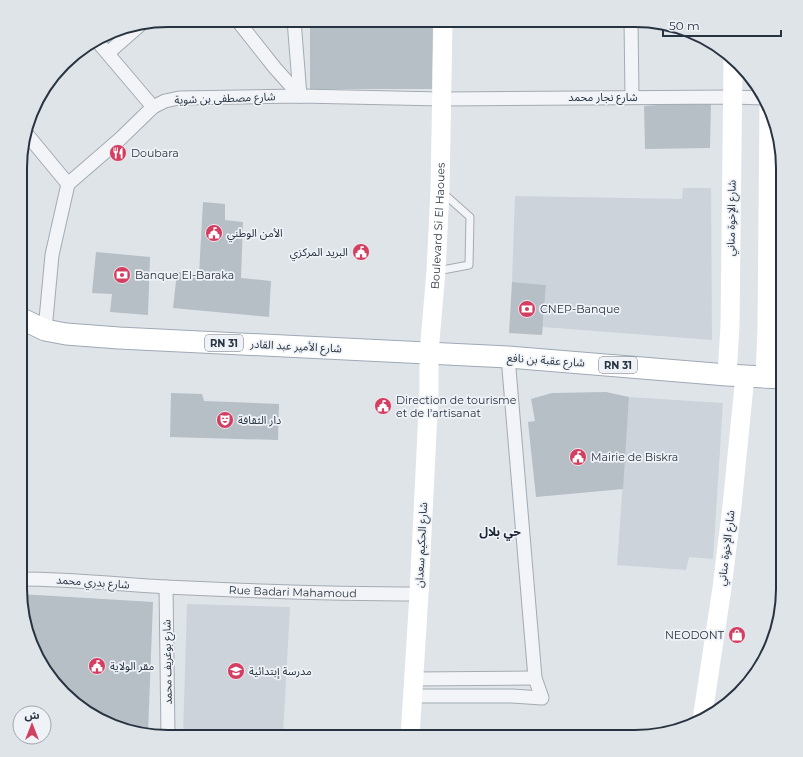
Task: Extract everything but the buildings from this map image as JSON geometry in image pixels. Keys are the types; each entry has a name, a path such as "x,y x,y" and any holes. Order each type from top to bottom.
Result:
{"main road":[{"name":"شارع الأمير عبد القادر","path":"27,322 44,330 66,334 119,338 429,353"},
{"name":"شارع عقبة بن نافع","path":"429,353 508,357 755,377"}],"street":[{"path":"243,27 300,96"},
{"path":"295,27 300,96"},
{"name":"Boulevard Si El Haoues","path":"429,353 436,270 440,190 443,27"},
{"path":"631,27 632,97"},
{"path":"108,53 132,32"},
{"path":"100,44 153,107"},
{"name":"شارع الإخوة مناني","path":"733,66 730,326 755,377"},
{"name":"شارع مصطفى بن شوية","path":"68,184 120,139 153,107 165,101 179,98 300,96 442,99"},
{"name":"شارع نجار محمد","path":"442,99 632,97 757,98"},
{"name":"شارع الإخوة مناني","path":"703,713 755,377 767,328 769,122"},
{"path":"30,138 68,184 52,255 44,330"},
{"name":"شارع الحكيم سعدان","path":"410,730 429,392 429,353"},
{"path":"413,688 542,698 535,678 508,357"},
{"name":"شارع بدري محمد","path":"27,579 57,579 166,587"},
{"name":"Rue Badari Mahamoud","path":"166,587 419,594"},
{"name":"شارع بوغريف محمد","path":"166,587 168,730"},
{"path":"413,688 535,678"}],"lane":[{"path":"436,270 469,264 470,218 440,190"}],"shaded area":[{"path":"683,188 711,188 712,340 543,327 546,285 512,282 515,196 682,199"},
{"path":"629,397 723,403 713,559 689,557 686,570 617,565"},
{"name":"مدرسة إبتدائية","path":"187,604 290,607 283,730 183,730"}],"place":[{"name":"Doubara","path":"118,153"},
{"name":"الأمن الوطني","path":"214,233"},
{"name":"البريد المركزي","path":"361,252"},
{"name":"Banque El-Baraka","path":"122,275"},
{"name":"CNEP-Banque","path":"527,309"},
{"name":"Direction de tourisme et de l'artisanat","path":"383,406"},
{"name":"دار الثقافة","path":"225,420"},
{"name":"Mairie de Biskra","path":"578,457"},
{"name":"NEODONT","path":"737,635"},
{"name":"مقر الولاية","path":"97,666"},
{"name":"مدرسة إبتدائية","path":"236,671"}],"district":[{"name":"حي بلال","path":"500,531"}]}
